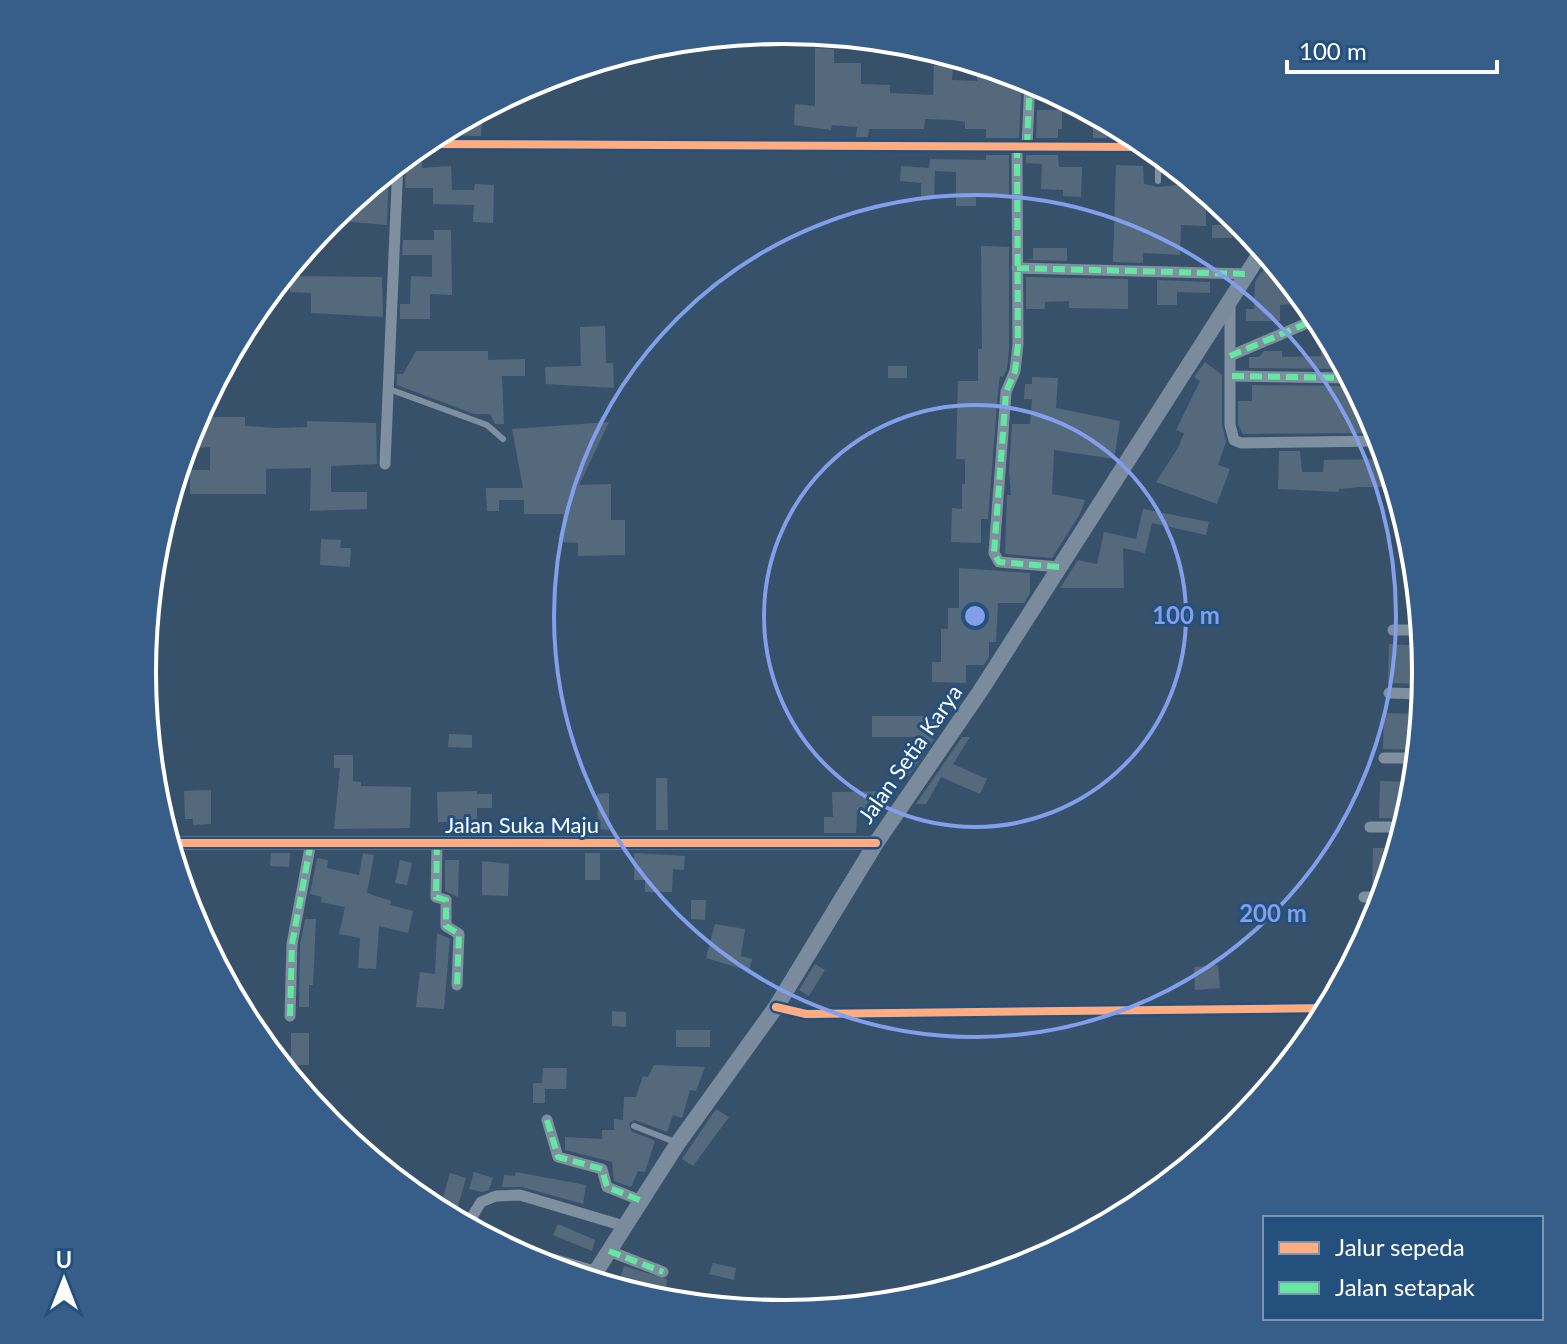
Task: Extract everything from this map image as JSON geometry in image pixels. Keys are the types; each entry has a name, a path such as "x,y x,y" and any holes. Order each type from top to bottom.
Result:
{"main road":[{"name":"Jalan Setia Karya","path":"596,1271 678,1143 776,1007 876,843 1060,567 1257,259"}],"street":[{"path":"1028,94 1022,146 1017,268 1018,344 1015,371 1006,392 994,553 999,562 1060,567"},
{"path":"444,144 1127,147"},
{"path":"385,464 397,177"},
{"path":"1017,268 1248,274"},
{"path":"1230,302 1230,434 1234,440 1241,443 1367,441"},
{"path":"1230,356 1306,323"},
{"path":"1232,376 1338,378"},
{"path":"1393,630 1410,630"},
{"path":"1389,693 1411,694"},
{"path":"1384,758 1405,758"},
{"path":"1370,827 1392,827"},
{"path":"290,1016 292,944 311,842"},
{"name":"Jalan Suka Maju","path":"179,843 876,843"},
{"path":"437,843 436,897 446,900 446,926 459,934 457,985"},
{"path":"1364,897 1370,897"},
{"path":"776,1007 800,1013 1314,1008"},
{"path":"547,1120 558,1157 602,1169 607,1187 642,1201"},
{"path":"472,1217 481,1202 509,1194 624,1226"},
{"path":"609,1251 663,1272"}],"lane":[{"path":"1158,168 1158,181"},
{"path":"386,387 487,425 503,439"},
{"path":"634,1126 678,1143"}],"building":[{"path":"815,48 834,49 834,63 861,63 861,84 890,85 890,93 933,95 934,65 953,67 952,80 977,81 977,75 1021,91 1019,138 986,138 986,129 965,129 965,122 952,120 925,119 924,129 869,129 868,137 856,137 857,127 832,125 831,130 794,125 795,104 815,106"},
{"path":"1037,110 1062,110 1062,129 1058,129 1058,138 1036,138"},
{"path":"482,122 481,136 458,136"},
{"path":"1093,125 1107,134 1107,138 1093,138"},
{"path":"986,155 1009,155 1009,194 976,194 976,206 956,206 956,172 935,171 934,198 921,198 921,183 900,181 901,166 929,168 930,159 986,160"},
{"path":"1026,155 1058,155 1059,167 1082,167 1081,197 1063,196 1063,190 1041,189 1042,164 1026,163"},
{"path":"422,159 422,168 451,166 452,190 474,190 475,184 494,185 493,223 473,222 474,205 433,204 433,188 405,188 406,171"},
{"path":"1116,165 1143,166 1144,184 1157,187 1177,183 1206,207 1206,226 1181,225 1180,255 1143,253 1143,263 1113,262"},
{"path":"388,184 387,225 346,222"},
{"path":"1212,225 1225,225 1232,232 1232,238 1212,238"},
{"path":"434,230 451,230 452,295 430,294 430,319 400,319 400,304 410,304 411,276 432,277 432,255 402,255 403,240 434,240"},
{"path":"981,246 1009,247 1007,369 1003,377 1000,376 988,519 981,519 981,543 951,542 952,508 962,509 962,484 965,484 965,459 956,459 958,381 978,381 978,349 982,349"},
{"path":"1033,248 1067,248 1067,261 1026,260 1033,259"},
{"path":"1266,270 1292,304 1280,305 1280,321 1246,321 1246,309 1254,309 1255,282"},
{"path":"296,276 382,277 383,317 311,313 311,293 290,292 288,287"},
{"path":"1026,277 1128,279 1128,309 1069,308 1069,301 1045,302 1045,309 1026,309"},
{"path":"1157,280 1210,282 1210,293 1177,292 1177,305 1157,305"},
{"path":"605,326 606,363 613,363 614,388 546,384 545,367 581,366 580,327"},
{"path":"1321,348 1333,369 1249,368 1249,357 1259,357 1264,351 1282,351 1282,357 1321,356"},
{"path":"416,351 488,351 488,360 525,359 525,376 502,376 504,424 495,424 490,414 474,414 397,385 397,374 403,374"},
{"path":"1205,362 1222,375 1222,425 1226,442 1218,465 1230,469 1217,504 1156,482 1178,448 1184,433 1176,430 1200,381 1194,377"},
{"path":"888,366 907,366 907,378 888,378"},
{"path":"1032,377 1058,378 1056,408 1120,421 1114,459 1054,450 1052,494 1085,500 1080,514 1052,558 1005,554 1007,495 1011,495 1012,424 1030,424 1032,399 1024,399 1025,384 1032,384"},
{"path":"1252,385 1342,386 1364,433 1243,434 1238,424 1238,401 1252,401"},
{"path":"210,417 245,417 245,426 276,428 307,427 307,421 376,423 377,464 331,466 331,492 367,492 367,509 310,511 311,468 266,469 266,494 190,494 190,470 210,470 210,447 197,448"},
{"path":"609,422 579,485 611,484 611,520 625,520 625,555 578,556 578,543 561,542 563,514 524,514 524,500 499,500 499,511 487,511 486,488 523,488 512,429"},
{"path":"1279,451 1300,451 1302,472 1323,472 1324,460 1374,459 1383,487 1339,489 1339,492 1278,489"},
{"path":"1143,509 1209,522 1206,535 1152,523 1145,553 1123,548 1124,588 1060,588 1078,560 1097,564 1104,532 1136,539"},
{"path":"321,539 341,540 340,548 351,548 350,567 320,565"},
{"path":"959,568 1030,573 1030,593 1024,603 998,603 996,642 989,642 989,657 984,665 966,665 966,683 932,682 932,662 941,662 941,629 948,629 948,608 959,608"},
{"path":"1389,644 1411,645 1411,684 1388,683"},
{"path":"1384,713 1410,714 1406,750 1383,749"},
{"path":"872,716 936,716 936,736 908,777 915,737 872,737"},
{"path":"449,734 472,735 472,748 448,747"},
{"path":"962,737 970,737 953,764 987,779 980,794 941,777 926,804 916,804"},
{"path":"334,755 353,755 353,781 361,782 361,786 411,787 410,828 334,829 340,768 334,768"},
{"path":"656,778 667,778 668,830 656,830"},
{"path":"1380,781 1401,782 1394,819 1379,818"},
{"path":"211,790 211,824 193,825 193,819 185,819 184,791"},
{"path":"477,791 477,794 492,794 492,808 477,808 477,822 438,822 437,792"},
{"path":"889,791 889,804 871,804 871,811 857,812 856,833 824,833 824,817 833,817 832,792"},
{"path":"609,793 609,830 598,829 597,794"},
{"path":"1373,848 1386,848 1378,874 1372,887"},
{"path":"271,853 290,853 289,867 270,866"},
{"path":"363,853 374,855 367,893 391,901 390,905 413,911 408,933 379,926 376,969 358,968 360,938 339,934 345,907 321,902 322,897 310,894 317,858 328,860 327,868 359,875"},
{"path":"585,853 600,853 600,880 585,880"},
{"path":"634,853 685,856 684,870 673,869 672,892 645,892 645,880 634,880"},
{"path":"400,860 412,863 407,885 395,883"},
{"path":"445,860 459,860 458,897 445,891"},
{"path":"482,861 509,864 508,896 482,895"},
{"path":"691,900 706,900 705,920 691,919"},
{"path":"305,919 316,919 313,985 309,985 309,1007 299,1007 300,945"},
{"path":"715,924 745,929 741,956 752,959 749,971 706,958"},
{"path":"437,933 450,939 444,1009 416,1007 420,972 435,974"},
{"path":"815,964 825,970 809,996 799,990"},
{"path":"1218,965 1220,988 1195,990 1194,967"},
{"path":"612,1011 626,1012 626,1027 612,1026"},
{"path":"676,1030 710,1030 710,1047 676,1047"},
{"path":"291,1033 309,1033 309,1065 294,1065 291,1061"},
{"path":"654,1065 705,1067 696,1091 690,1090 682,1118 673,1115 667,1132 635,1120 629,1123 631,1131 655,1141 645,1172 638,1171 631,1187 614,1181 612,1162 565,1150 565,1137 602,1139 602,1130 614,1130 614,1119 623,1120 624,1097 636,1097 643,1076 648,1077"},
{"path":"543,1068 567,1068 566,1089 545,1089 545,1103 533,1103 533,1083 542,1083"},
{"path":"716,1109 729,1117 693,1166 682,1159"},
{"path":"474,1172 493,1178 489,1190 469,1189"},
{"path":"516,1172 586,1185 583,1204 522,1187 502,1187 504,1175 515,1176"},
{"path":"450,1173 466,1178 457,1208 443,1199"},
{"path":"558,1224 595,1240 592,1251 553,1235"},
{"path":"713,1263 736,1268 734,1280 709,1274"},
{"path":"624,1266 667,1279 667,1289 661,1288 620,1279"}],"marked path":[{"path":"1027,146 1029,94"},
{"path":"1017,146 1018,344 1015,371 1006,392 994,553 999,562 1060,567"},
{"path":"1017,268 1248,274"},
{"path":"1230,356 1306,323"},
{"path":"1232,376 1338,378"},
{"path":"290,1016 292,944 311,842"},
{"path":"437,843 436,897 446,900 446,926 459,934 457,985"},
{"path":"547,1120 558,1157 602,1169 607,1187 642,1201"},
{"path":"609,1251 663,1272"}],"cycle path":[{"path":"444,144 1127,147"},
{"path":"179,843 876,843"},
{"path":"776,1007 806,1014 1314,1008"}]}
